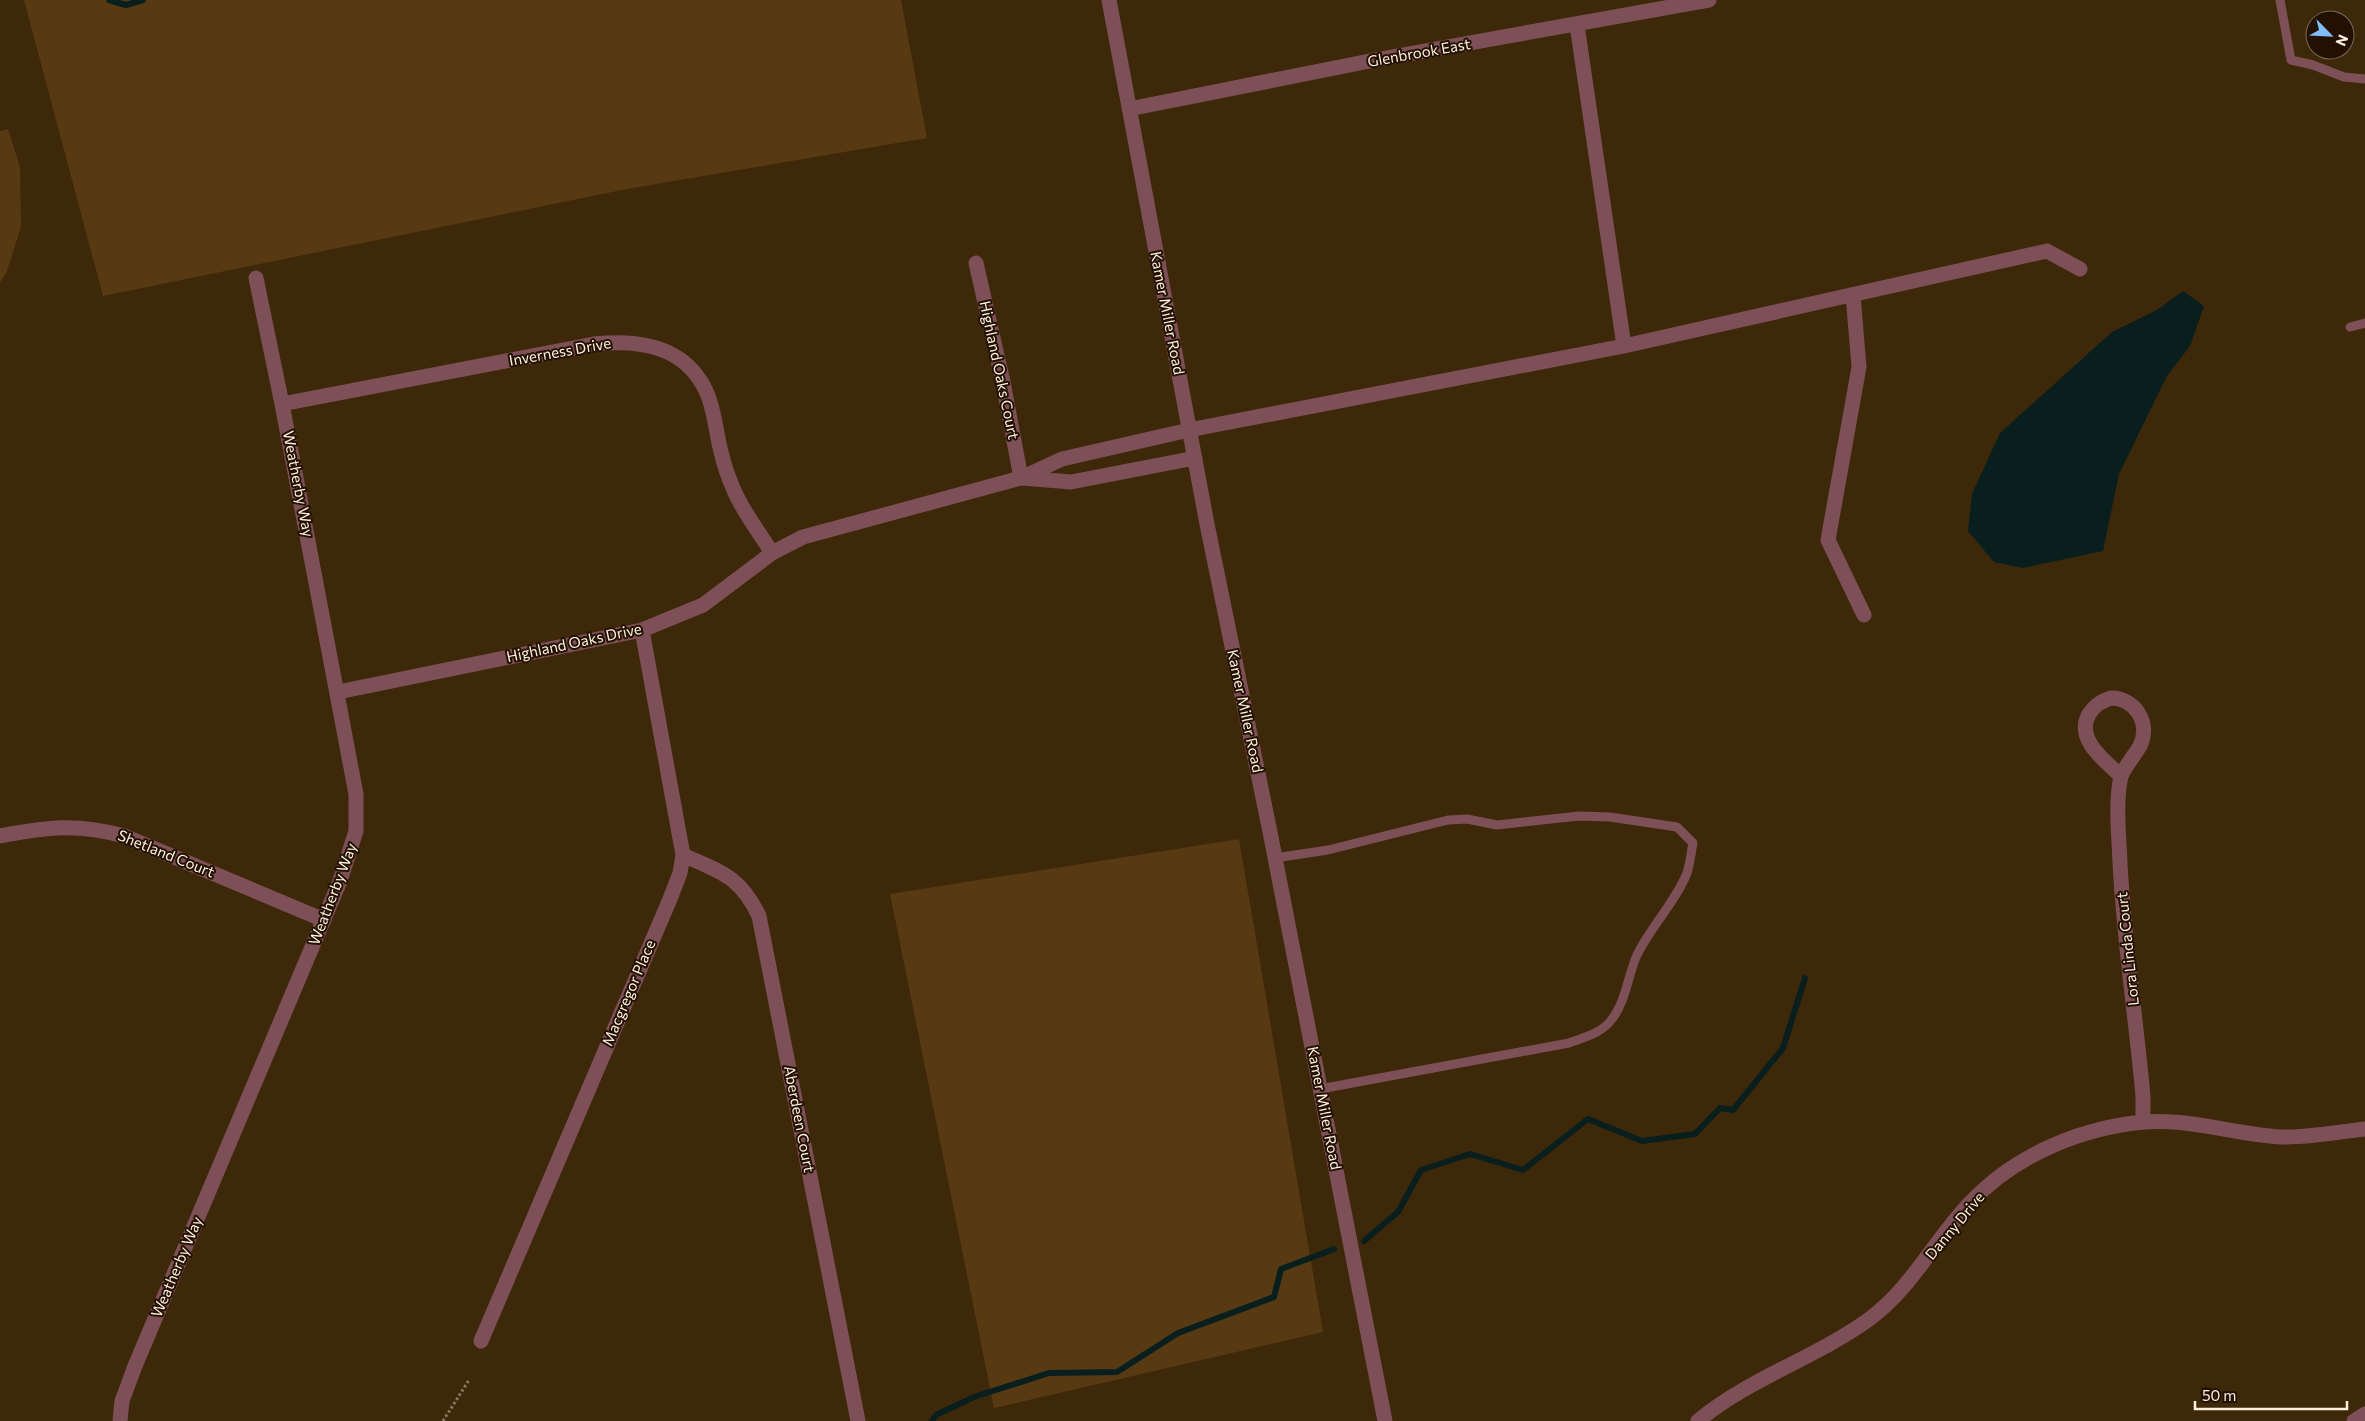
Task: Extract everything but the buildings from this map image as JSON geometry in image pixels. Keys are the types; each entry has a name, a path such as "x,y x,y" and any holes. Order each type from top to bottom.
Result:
{"street":[{"name":"Kamer Miller Road","path":"1108,0 1195,458 1385,1421"},
{"name":"Glenbrook East","path":"1129,109 1375,60 1709,0"},
{"path":"1577,25 1624,346"},
{"name":"Highland Oaks Drive","path":"338,692 642,630 703,605 772,554 803,537 1021,478 1062,458 1190,430 1624,346 2047,251 2080,269"},
{"name":"Highland Oaks Court","path":"976,263 1003,382 1021,478"},
{"name":"Weatherby Way","path":"120,1421 122,1401 135,1366 324,920 349,857 356,832 356,794 338,692 256,278"},
{"path":"1853,294 1859,368 1828,540 1864,615"},
{"name":"Inverness Drive","path":"282,404 594,344 632,342 650,344 667,351 682,362 696,376 707,393 721,453 734,490 772,554"},
{"name":"Highland Oaks Drive","path":"1021,478 1071,482 1195,458"},
{"name":"Macgregor Place","path":"481,1341 680,873 683,855 642,630"},
{"name":"Lora Linda Court","path":"2121,776 2095,752 2085,732 2085,722 2094,707 2101,701 2111,698 2128,702 2136,708 2141,720 2143,734 2140,745 2121,776 2118,789 2122,901 2144,1096 2143,1122"},
{"name":"Shetland Court","path":"0,836 52,827 76,826 100,829 124,836 324,920"},
{"name":"Aberdeen Court","path":"683,855 721,872 737,882 750,897 759,916 858,1421"},
{"name":"Danny Drive","path":"1698,1421 1722,1404 1846,1335 1889,1304 1922,1266 1969,1204 2010,1169 2058,1143 2084,1133 2143,1122 2184,1122 2281,1137 2308,1136 2365,1129"},
{"path":"2354,1421 2365,1414"}],"lane":[{"path":"2280,0 2291,60 2314,65 2344,78 2365,78"},
{"path":"2350,327 2365,323"},
{"path":"1275,858 1328,850 1448,820 1467,819 1496,825 1579,816 1610,817 1677,826 1693,843 1687,872 1668,909 1647,936 1612,1019 1600,1032 1569,1042 1320,1089"}],"path":[{"path":"443,1421 468,1380"}],"shaded area":[{"path":"24,0 901,0 927,138 627,189 103,296"},
{"path":"8,129 20,167 21,227 7,271 0,283 0,131"},
{"path":"1239,839 1323,1332 994,1408 890,894"}],"water":[{"path":"2183,291 2204,306 2190,346 2167,376 2119,474 2103,551 2023,568 1994,562 1968,531 1972,494 2000,433 2112,332 2157,310"}],"waterway":[{"path":"109,0 126,5 143,0"},
{"path":"1364,1241 1398,1212 1421,1170 1470,1154 1523,1170 1588,1119 1642,1141 1695,1134 1720,1108 1733,1110 1783,1048 1805,978"},
{"path":"932,1421 936,1415 974,1397 1049,1373 1117,1372 1178,1333 1274,1297 1281,1269 1334,1249"}]}
